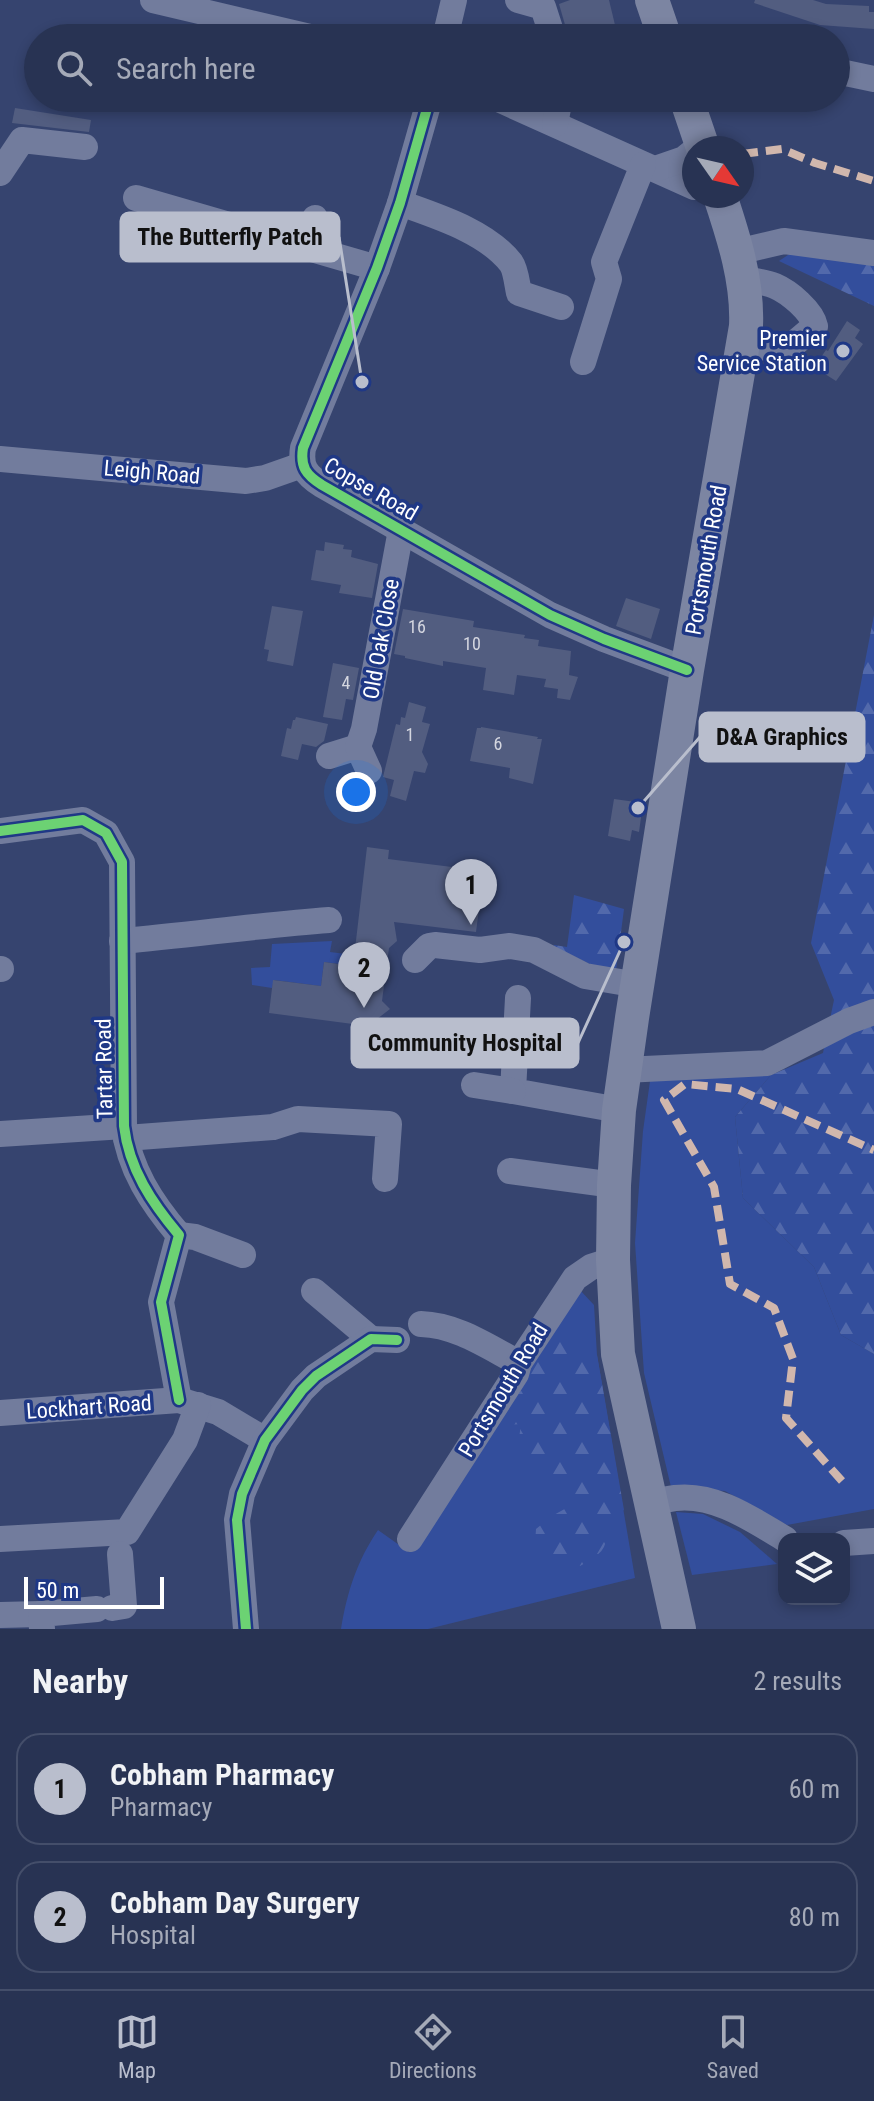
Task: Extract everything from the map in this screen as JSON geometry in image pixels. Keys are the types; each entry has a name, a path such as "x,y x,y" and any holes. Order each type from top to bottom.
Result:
{"main road":[{"path":"652,0 660,24"},
{"path":"690,112 696,136"},
{"name":"Portsmouth Road","path":"679,1629 618,1354 613,1260 614,1185 624,1070 747,307 740,265 717,208"}],"street":[{"path":"153,0 255,24"},
{"path":"448,24 454,0"},
{"path":"518,0 543,7 548,24"},
{"path":"850,74 874,79"},
{"name":"Copse Road","path":"426,112 400,203 377,268 303,448 305,473 550,615 687,670"},
{"path":"559,112 649,167 682,182"},
{"path":"0,173 22,140 85,147"},
{"path":"649,167 682,159"},
{"path":"583,362 609,279 604,262 649,167"},
{"path":"136,198 377,268"},
{"path":"400,203 477,235 513,264 519,293 561,307"},
{"path":"308,247 315,218"},
{"path":"743,344 789,348 815,326 813,318 791,297 740,265 784,241 874,253"},
{"name":"Leigh Road","path":"0,459 246,481 302,465"},
{"name":"Old Oak Close","path":"358,747 401,530"},
{"path":"329,756 358,747 369,771"},
{"name":"Tartar Road","path":"0,831 83,820 106,833 122,862 125,1132 138,1176 155,1206 179,1235"},
{"path":"122,941 329,920"},
{"path":"415,960 429,946 435,945 480,950 510,946 534,950 592,978 638,985"},
{"path":"513,1091 518,998"},
{"path":"624,1070 767,1063 849,1021 874,1012"},
{"path":"474,1085 619,1110"},
{"path":"0,1134 273,1127 298,1119 389,1124 385,1179"},
{"path":"510,1171 614,1185"},
{"path":"0,1539 127,1532 185,1440 188,1403 161,1302 179,1235 195,1237 243,1255"},
{"name":"Portsmouth Road","path":"410,1539 575,1278 591,1267 613,1260"},
{"path":"246,1629 237,1520 242,1494 265,1440 316,1376 384,1340 314,1291"},
{"path":"421,1324 434,1324 458,1331 519,1363"},
{"name":"Lockhart Road","path":"0,1413 188,1403 218,1412 265,1440"},
{"path":"651,1503 677,1497 700,1499 744,1515 778,1535"},
{"path":"850,1543 874,1541"},
{"path":"0,1615 42,1621 124,1606 120,1554"}],"green space":[{"path":"794,251 874,262 874,306 779,261"},
{"path":"874,615 874,1354 841,1335 814,1267 743,1198 735,1117 771,1075 823,1053 834,1000 811,943"},
{"path":"574,895 624,909 616,970 596,967 554,947 567,947"},
{"path":"332,941 330,952 354,955 353,966 324,962 321,986 274,980 272,988 252,985 251,968 270,967 272,944"},
{"path":"771,1075 735,1117 743,1198 814,1267 841,1335 874,1354 874,1509 787,1525 725,1491 671,1487 644,1373 635,1243 650,1081"},
{"path":"580,1290 594,1305 597,1355 635,1578 428,1629 341,1629 354,1577 378,1530 409,1552 499,1409"},
{"path":"554,1328 597,1355 624,1510 607,1520 603,1548 580,1566 548,1556 535,1544 536,1529 570,1506 562,1498 552,1495 546,1468 540,1464 528,1465 517,1453 521,1424 508,1425 501,1416 529,1380 523,1374"},
{"path":"676,1512 703,1514 740,1532 777,1564 692,1575"}],"building":[{"path":"570,0 609,0 615,24 565,24 559,4"},
{"path":"755,0 813,0 826,4 869,6 869,12 874,12 874,29 850,27 850,24 817,24 754,3"},
{"path":"15,108 24,112 91,120 89,132 12,123"},
{"name":"Premier Service Station","path":"847,321 860,330 855,338 863,344 836,381 814,367"},
{"path":"325,542 344,545 343,549 352,550 351,557 378,564 372,598 339,593 341,585 311,580 316,550 324,551"},
{"path":"626,598 660,609 651,639 616,626"},
{"path":"272,606 303,611 293,666 267,661 269,650 264,649"},
{"path":"403,609 474,621 473,627 525,635 524,638 539,640 538,646 571,651 569,675 578,677 570,700 557,698 558,689 544,687 546,679 517,675 514,695 483,690 486,668 443,661 443,666 394,654"},
{"path":"333,663 359,668 353,700 346,699 342,720 323,717"},
{"path":"409,702 426,707 422,722 430,724 422,752 428,764 425,773 414,771 406,801 390,796 394,780 383,777 396,724 400,725 401,717 405,718"},
{"path":"296,717 328,724 324,741 316,747 302,744 298,760 281,756 287,728 291,729"},
{"path":"477,728 542,739 533,784 509,778 510,768 470,761"},
{"path":"614,799 643,803 639,832 632,830 630,841 608,836"},
{"path":"367,847 389,850 388,859 484,871 476,932 394,922 397,941 389,948 382,1001 390,1009 368,1026 269,1013 273,980 321,986 324,962 353,966"}],"marked path":[{"path":"754,152 782,149 874,181"},
{"path":"842,1481 786,1418 793,1359 774,1308 730,1284 714,1187 664,1100 685,1084 737,1089 874,1150"}],"cycle path":[{"path":"426,112 400,203 377,268 303,448 305,470 322,485 550,615 687,670"},
{"path":"0,831 83,820 106,833 122,862 124,1126 131,1157 143,1185 179,1235 161,1302 179,1400"},
{"path":"246,1629 237,1520 242,1494 265,1440 316,1376 371,1339 397,1340"}],"place":[{"name":"Premier Service Station","path":"843,351"},
{"name":"The Butterfly Patch","path":"362,382"},
{"name":"D&A Graphics","path":"638,808"},
{"name":"Cobham Pharmacy","path":"471,925"},
{"name":"Community Hospital","path":"624,942"},
{"name":"Cobham Day Surgery","path":"364,1008"}]}
